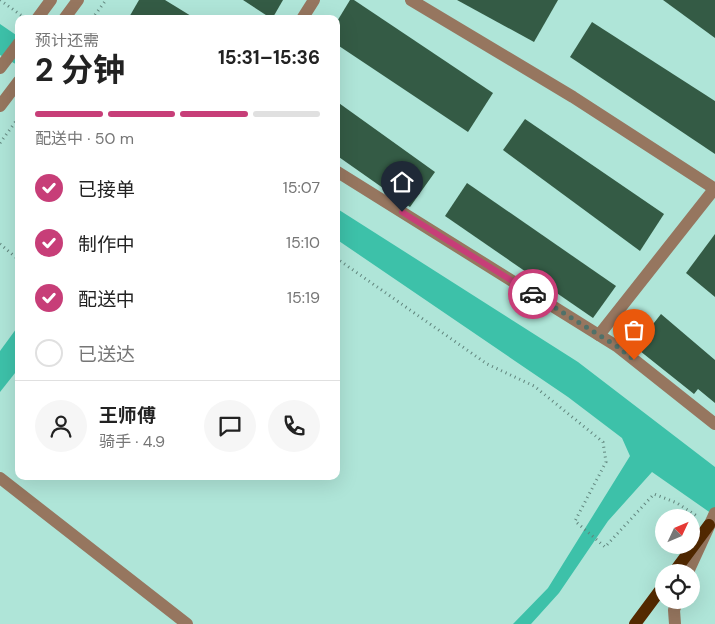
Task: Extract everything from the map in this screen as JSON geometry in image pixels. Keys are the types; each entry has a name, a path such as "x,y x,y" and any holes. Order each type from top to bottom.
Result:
{"main road":[{"path":"680,564 709,525"},
{"path":"635,624 655,598"}],"street":[{"path":"40,15 51,0"},
{"path":"67,15 78,0"},
{"path":"305,15 314,0"},
{"path":"411,0 573,98 715,189 599,335"},
{"path":"0,68 15,48"},
{"path":"0,106 15,86"},
{"path":"340,173 618,347 715,424"},
{"path":"0,478 187,624"},
{"path":"692,564 715,513"},
{"path":"674,609 674,624"}],"path":[{"path":"0,0 21,15"},
{"path":"95,15 106,0"},
{"path":"0,143 15,123"},
{"path":"0,244 15,257"},
{"path":"340,261 487,364 534,386 603,442 606,462 575,521 605,546 654,494 677,503 709,525"}],"shaded area":[{"path":"0,24 15,34 15,64 0,55"},
{"path":"340,211 578,362 715,467 715,516 652,472 608,521 559,593 531,624 513,624 548,588 630,456 622,438 568,397 340,242"},
{"path":"15,330 15,373 0,392 0,351"}],"building":[{"path":"139,0 165,0 189,15 130,15"},
{"path":"243,0 283,0 274,15 266,15"},
{"path":"350,0 354,0 493,93 468,132 340,47 340,16"},
{"path":"457,0 558,0 534,42"},
{"path":"663,0 715,0 715,38"},
{"path":"592,22 715,101 715,154 570,57"},
{"path":"340,104 435,172 410,207 340,158"},
{"path":"525,119 664,214 640,251 503,150"},
{"path":"467,183 616,286 593,318 445,216"},
{"path":"715,234 715,297 686,273"},
{"path":"661,314 715,360 715,403 698,389 694,394 635,347"}],"way so far":[{"path":"533,294 618,347 634,360"}],"route":[{"path":"402,212 533,294"}]}
